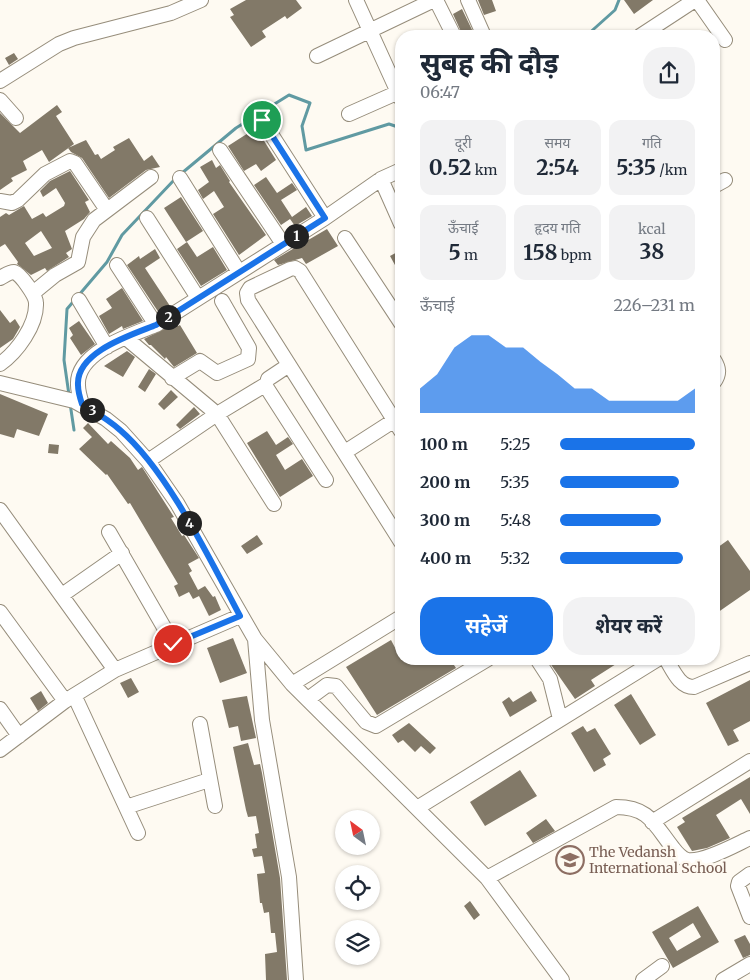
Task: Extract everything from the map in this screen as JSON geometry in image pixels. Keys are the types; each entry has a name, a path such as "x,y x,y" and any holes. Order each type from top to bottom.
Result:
{"street":[{"path":"0,81 59,44 74,38 154,18 201,0"},
{"path":"356,0 395,84"},
{"path":"468,0 481,30"},
{"path":"649,30 696,0 718,30"},
{"path":"317,56 427,1 449,30"},
{"path":"720,33 725,40"},
{"path":"348,114 395,96"},
{"path":"0,100 16,118"},
{"path":"262,120 325,218"},
{"path":"220,150 283,244"},
{"path":"0,202 12,203 18,200 45,174 70,161 75,164 107,210"},
{"path":"78,403 78,384 81,369 91,357 107,347 156,325 325,218 381,179 395,173"},
{"path":"33,293 55,275 78,262 83,237 94,220 151,177"},
{"path":"180,178 239,272"},
{"path":"381,179 395,210"},
{"path":"147,218 198,298"},
{"path":"345,238 395,313"},
{"path":"117,265 156,325"},
{"path":"395,416 300,271 295,268 250,288 246,293 248,300 395,532"},
{"path":"0,278 12,272 18,274 33,293 36,303 23,343 0,364"},
{"path":"79,300 107,347"},
{"path":"172,378 200,361 217,373 248,359 249,348 222,301"},
{"path":"126,338 217,414 274,504"},
{"path":"268,379 289,365"},
{"path":"0,383 58,396 78,403 121,431 148,461 177,503 240,616 255,639 292,684 487,878 562,980"},
{"path":"148,461 217,414 265,385 326,480"},
{"path":"345,452 395,424"},
{"path":"0,510 115,670"},
{"path":"109,532 173,644"},
{"path":"62,595 122,553"},
{"path":"0,612 70,699 138,833"},
{"path":"0,750 70,699 115,670 240,616"},
{"path":"292,684 395,621"},
{"path":"255,639 262,720 289,877 296,980"},
{"path":"670,665 681,682 687,687 694,687 750,663"},
{"path":"308,699 326,685 336,686 366,722 376,726 478,665"},
{"path":"541,665 550,679 560,719"},
{"path":"417,808 648,665"},
{"path":"0,709 19,736"},
{"path":"200,724 215,806"},
{"path":"652,822 750,761"},
{"path":"126,808 209,780"},
{"path":"487,878 588,820 616,807 632,807 644,812 678,855 687,860 701,859 750,838"},
{"path":"750,874 739,882 738,886 750,917"},
{"path":"723,980 750,964"},
{"path":"643,980 662,966"}],"building":[{"path":"246,0 296,0 302,8 287,19 285,16 262,31 266,37 251,47 230,17 234,15 230,9"},
{"path":"478,0 492,0 496,11 484,15"},
{"path":"624,0 653,0 634,14"},
{"path":"462,9 472,30 460,30 453,14"},
{"path":"14,53 18,59 9,65 5,58"},
{"path":"57,105 62,112 56,116 74,144 49,162 42,150 23,161 27,170 11,178 13,181 0,190 0,113 20,133"},
{"path":"256,128 276,160 261,171 256,164 244,171 228,146"},
{"path":"129,138 144,161 152,155 160,167 146,170 109,198 82,158 71,152 68,148 86,140 95,155 98,154 101,159 115,150 113,147"},
{"path":"212,160 216,168 220,165 229,182 266,235 239,255 213,214 224,207 214,191 203,199 198,190 209,182 200,167"},
{"path":"70,171 89,200 85,202 90,212 84,219 65,231 72,249 66,253 69,257 47,271 45,268 31,275 17,264 18,262 5,244 0,247 0,217 6,213 9,215 24,206 32,219 43,213 46,217 64,206 65,203 56,188 43,197 40,191 50,181","holes":["41,231 52,248 34,256 25,243"]},
{"path":"266,177 277,193 292,183 297,190 281,200 292,217 306,207 312,216 295,226 290,219 281,225 254,185"},
{"path":"181,197 203,231 186,242 164,208"},
{"path":"327,229 338,246 306,264 302,258 278,265 274,260"},
{"path":"187,242 197,257 213,247 227,270 201,286 177,249"},
{"path":"155,249 160,258 145,268 170,306 159,313 127,265 139,256 140,259"},
{"path":"395,253 395,265 390,256"},
{"path":"122,288 143,321 123,329 122,326 109,334 99,316 112,308 106,299"},
{"path":"0,310 10,323 15,319 20,327 13,339 0,348"},
{"path":"79,321 95,344 81,355 70,338 73,335 69,328"},
{"path":"176,323 178,326 180,325 197,353 174,367 166,357 165,359 144,339"},
{"path":"127,351 135,357 123,377 104,366"},
{"path":"149,369 156,374 145,392 138,387"},
{"path":"171,390 178,397 164,410 158,404"},
{"path":"0,394 48,414 39,436 17,429 14,438 0,434"},
{"path":"194,407 200,414 180,429 176,425"},
{"path":"88,423 108,444 111,441 130,458 138,470 142,467 174,517 171,518 182,536 184,535 199,558 188,564 192,571 189,573 198,590 205,586 213,597 215,596 221,610 209,616 199,596 193,599 189,592 179,597 174,586 178,584 130,503 128,504 107,474 79,449 92,437 83,428"},
{"path":"267,431 276,445 288,437 293,444 276,455 285,470 302,459 313,476 280,497 247,443"},
{"path":"49,444 59,445 58,454 48,453"},
{"path":"257,535 263,544 247,554 241,546"},
{"path":"728,540 750,571 750,590 720,611 720,546"},
{"path":"233,638 247,673 220,683 207,648"},
{"path":"391,640 395,648 395,665 454,665 456,668 377,715 346,667"},
{"path":"551,665 615,665 591,680 595,686 575,699"},
{"path":"131,678 139,692 128,698 120,683"},
{"path":"750,680 750,721 733,730 739,741 728,746 706,703"},
{"path":"41,691 48,703 38,711 30,698"},
{"path":"531,691 537,701 510,717 502,702 509,697 513,702"},
{"path":"631,694 656,735 640,745 614,705"},
{"path":"247,696 256,738 241,741 238,726 229,728 222,700"},
{"path":"409,723 436,748 430,754 421,746 415,752 403,740 398,743 392,735"},
{"path":"583,726 587,732 595,728 611,754 603,759 606,765 594,772 571,733"},
{"path":"248,743 254,765 260,764 280,878 287,980 266,980 265,954 277,952 275,933 271,933 269,912 264,913 262,903 260,903 257,874 265,873 262,856 254,857 252,849 257,848 255,834 259,833 256,816 248,817 233,747"},
{"path":"520,770 537,796 485,826 470,802"},
{"path":"750,777 750,814 741,799 716,815 730,838 707,848 692,851 677,827 685,822 682,818"},
{"path":"546,819 555,831 533,843 526,833"},
{"path":"470,901 480,915 474,920 464,906"},
{"path":"698,906 719,942 673,968 652,932","holes":["693,923 701,937 677,951 669,938"]},
{"path":"745,935 750,944 750,955 743,958 734,940"}],"waterway":[{"path":"593,30 615,10 619,0"},
{"path":"182,173 236,128 289,95 310,103 302,126 306,150 389,124 395,126"},
{"path":"69,395 64,360 67,309 107,262 122,235 175,179"},
{"path":"70,403 74,430"}],"place":[{"name":"The Vedansh International School","path":"570,860"}],"route":[{"path":"173,644 240,616 177,503 148,461 121,431 82,404 78,384 81,369 91,357 107,347 156,325 325,218 262,120"}]}
